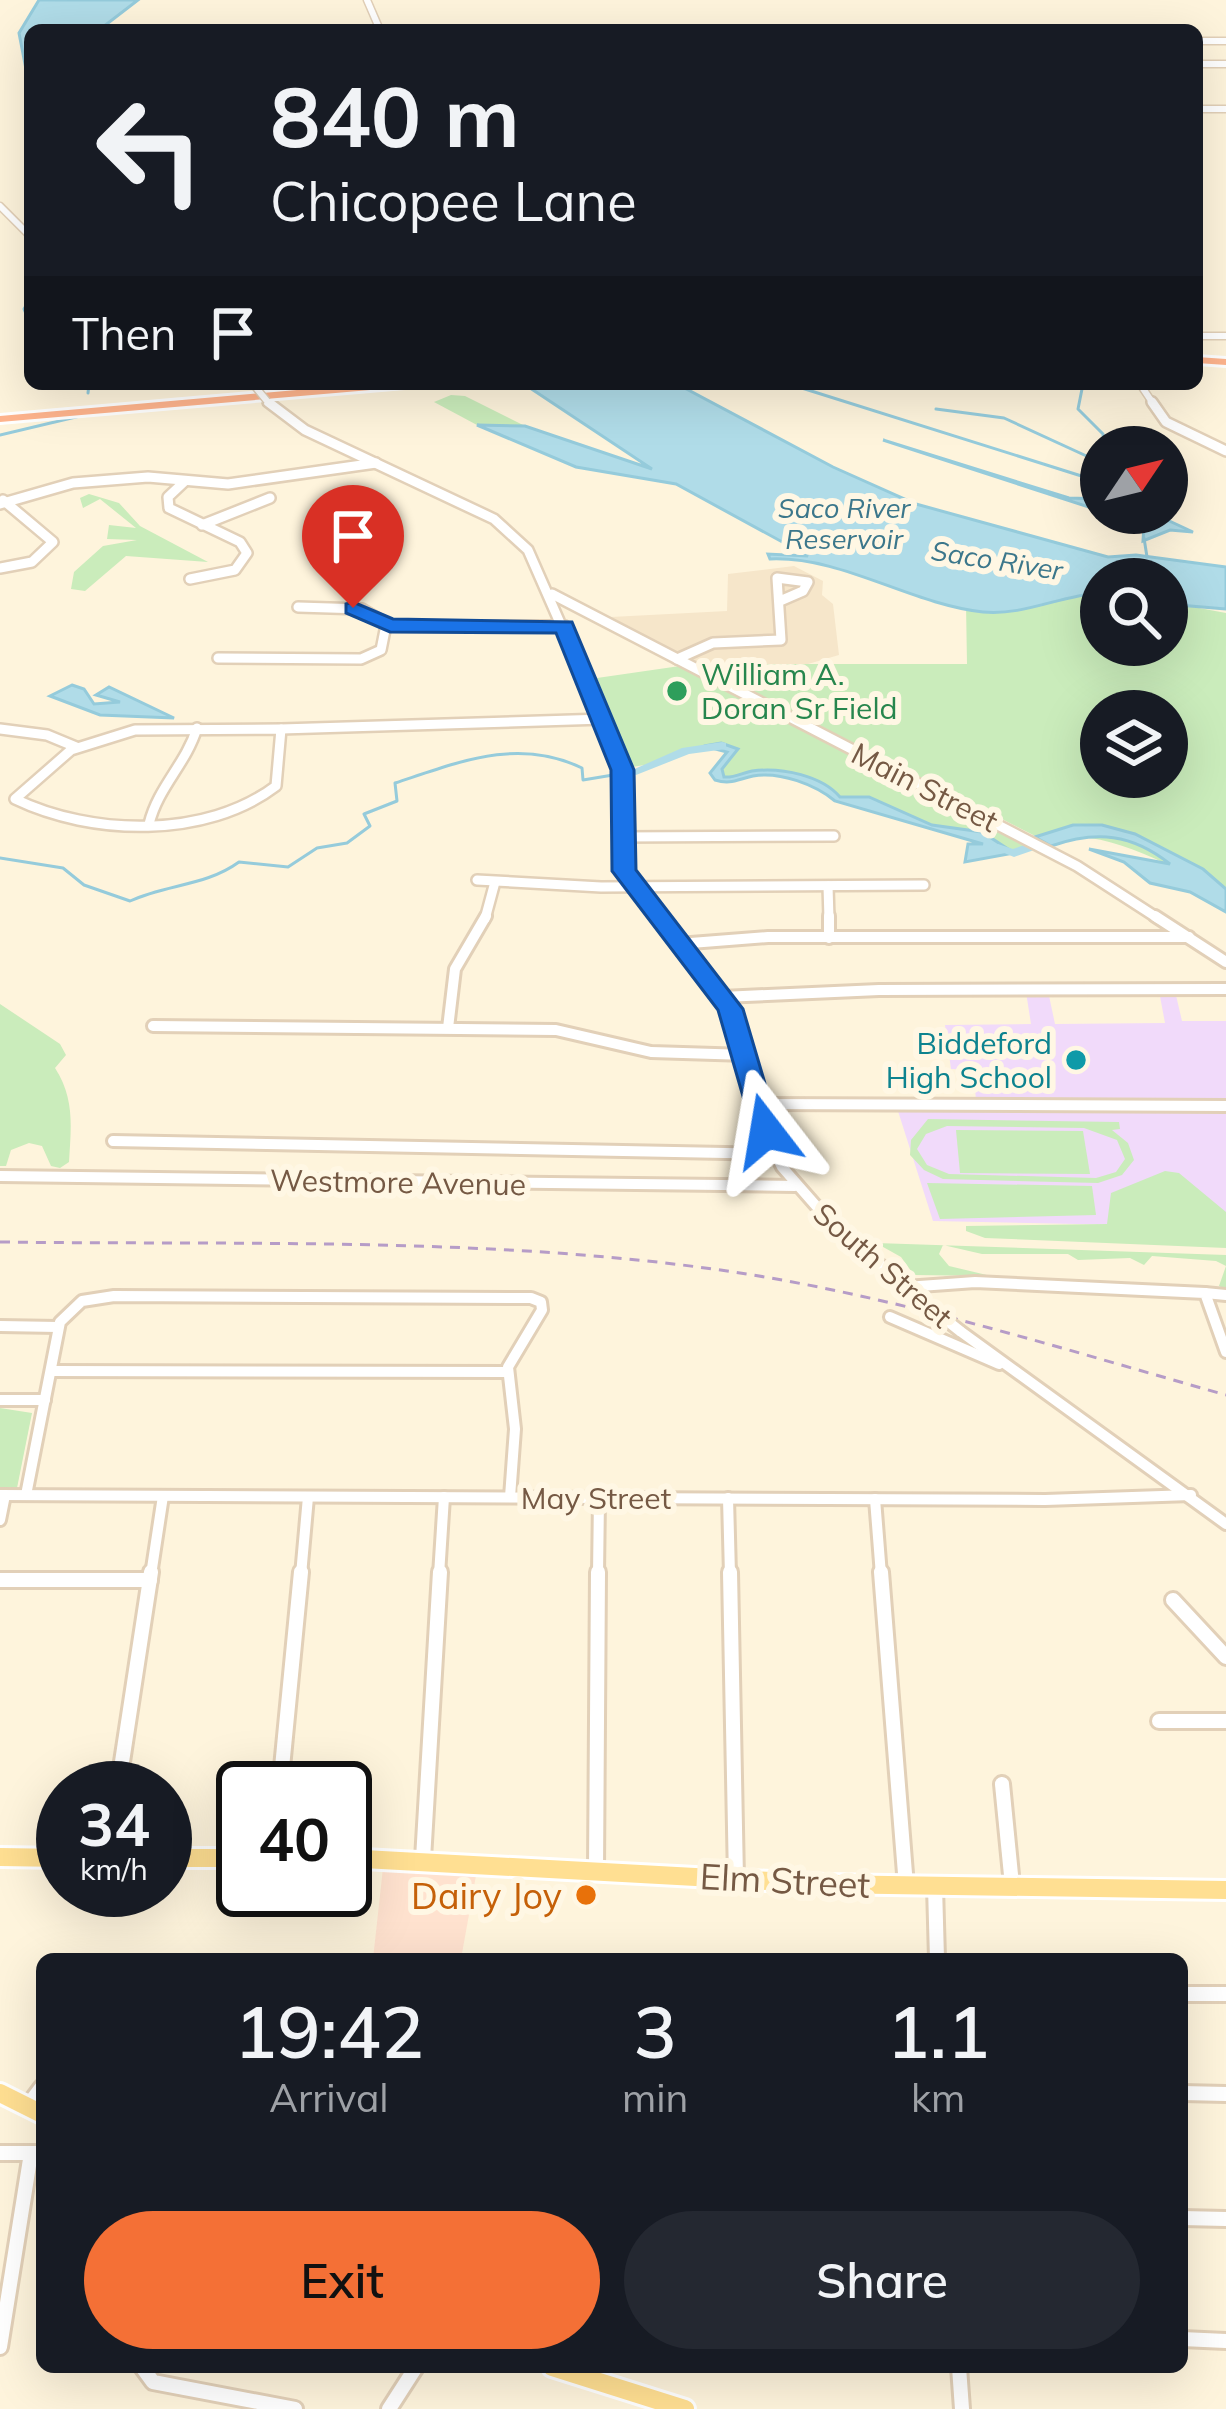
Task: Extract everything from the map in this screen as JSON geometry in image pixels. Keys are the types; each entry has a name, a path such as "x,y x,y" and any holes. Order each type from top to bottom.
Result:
{"highway":[{"path":"0,415 238,390"},
{"path":"0,415 327,390"}],"main road":[{"path":"0,1857 36,1858"},
{"name":"Elm Street","path":"372,1858 906,1886 1226,1890"},
{"path":"0,2093 35,2111"},
{"path":"571,2373 685,2409"}],"street":[{"path":"0,206 24,230"},
{"name":"South Street","path":"258,390 296,425 501,523 529,550 552,594 622,770 624,871 722,997 747,1055 775,1154 795,1186 960,1331 1226,1523"},
{"path":"1144,390 1166,422 1226,451"},
{"path":"2,501 74,483 148,477 238,483 376,463"},
{"path":"185,482 168,496 167,506 242,544 247,556 231,572 190,579"},
{"path":"202,525 270,498"},
{"path":"0,568 32,562 53,542 2,501"},
{"name":"Main Street","path":"552,594 1077,866 1226,962"},
{"path":"677,658 712,643 781,640 780,602"},
{"path":"298,607 365,610 386,625 565,626"},
{"path":"218,658 256,655 323,664 351,662 379,652 386,625"},
{"path":"281,729 277,784 262,799 220,817 149,824 74,817 15,800 76,747 130,731 197,728 424,730 604,719"},
{"path":"149,824 156,790 187,762 197,728"},
{"path":"0,729 47,735 76,747"},
{"path":"621,837 834,836"},
{"path":"477,880 632,886 924,885"},
{"path":"448,1028 455,968 484,922 494,882"},
{"path":"828,886 829,938"},
{"path":"678,944 718,938 1189,937"},
{"path":"722,997 879,990 1226,989"},
{"path":"153,1026 556,1030 651,1052 747,1055"},
{"path":"759,1104 1226,1106"},
{"path":"113,1141 775,1154"},
{"name":"Westmore Avenue","path":"0,1176 795,1186"},
{"path":"906,1287 975,1282 1226,1295"},
{"path":"1205,1293 1226,1352"},
{"path":"26,1496 51,1371 54,1327 74,1305 105,1296 541,1302 508,1372 515,1429 509,1497"},
{"path":"890,1316 987,1362 1002,1363"},
{"path":"0,1326 54,1327"},
{"path":"51,1371 508,1372"},
{"path":"0,1400 45,1400"},
{"path":"0,1520 3,1495"},
{"name":"May Street","path":"3,1495 875,1499 1191,1495"},
{"path":"122,1761 163,1496"},
{"path":"283,1761 308,1497"},
{"path":"423,1858 444,1497"},
{"path":"596,1870 599,1498"},
{"path":"728,1498 736,1879"},
{"path":"875,1499 906,1886"},
{"path":"0,1580 149,1580"},
{"path":"1173,1600 1226,1657"},
{"path":"1159,1721 1226,1721"},
{"path":"1002,1784 1012,1885"},
{"path":"935,1886 938,1953"},
{"path":"1188,1994 1226,1994"},
{"path":"1188,2093 1226,2094"},
{"path":"0,2153 36,2153"},
{"path":"0,2347 36,2158"},
{"path":"1188,2218 1226,2219"},
{"path":"1188,2339 1226,2341"},
{"path":"146,2373 153,2382 253,2405 296,2409"},
{"path":"389,2409 412,2373"},
{"path":"959,2373 962,2409"}],"shaded area":[{"path":"794,566 823,581 822,595 833,604 839,655 808,664 699,664 611,617 727,611 728,574"},
{"path":"1048,991 1055,1024 1165,1023 1159,991 1175,991 1182,1021 1226,1021 1226,1227 933,1221 897,1108 977,1109 973,1070 951,1069 945,1025 1031,1024 1026,992"},
{"path":"383,1868 477,1870 462,1953 374,1953"}],"green space":[{"path":"451,395 465,396 525,426 477,425 434,402"},
{"path":"89,494 119,503 140,526 208,562 126,556 85,591 71,589 74,572 103,546 137,540 107,539 109,525 136,528 100,499 83,508 80,498"},
{"path":"1080,596 1080,666 1188,666 1188,606 1226,613 1226,902 1164,863 1114,843 1065,836 1043,840 699,664 967,664 966,604"},
{"path":"680,666 1029,847 1012,852 977,834 936,829 882,806 842,800 826,786 761,773 729,781 717,776 729,754 725,746 678,750 670,761 632,767 597,678"},
{"path":"0,1004 60,1044 66,1055 55,1068 70,1114 69,1162 60,1168 51,1166 42,1146 29,1143 11,1150 6,1166 0,1166"},
{"path":"928,1119 1119,1122 1120,1129 1112,1130 1128,1143 1134,1160 1122,1175 1098,1183 943,1179 924,1170 910,1155 911,1140","holes":["947,1126 1084,1128 1117,1140 1125,1159 1116,1172 1096,1178 949,1174 927,1165 917,1149 926,1134"]},
{"path":"956,1130 1083,1131 1090,1174 960,1173"},
{"path":"1165,1171 1179,1173 1226,1212 1226,1248 985,1238 966,1231 966,1226 1107,1224 1111,1193"},
{"path":"927,1183 1092,1186 1096,1215 940,1219"},
{"path":"876,1243 943,1245 939,1254 949,1266 991,1276 914,1275 901,1257"},
{"path":"945,1245 1226,1255 1226,1266 1216,1261 1152,1256 1144,1265 1130,1258 982,1254"},
{"path":"0,1408 32,1413 17,1488 0,1488"}],"water":[{"path":"39,0 138,0 107,24 24,24"},
{"name":"Saco River Reservoir","path":"533,390 688,390 833,467 916,504 1108,557 1158,558 1080,558 1080,596 1013,611 956,607 823,565 770,559 768,554 808,556 676,484 576,467 477,425 525,426 652,469"},
{"path":"883,440 1080,498 1080,504"},
{"name":"Saco River Reservoir","path":"1188,562 1226,567 1226,609 1188,606"},
{"path":"72,685 84,689 94,704 120,702 96,695 109,687 174,718 100,715 50,696"},
{"path":"721,743 738,749 722,769 724,777 764,770 801,775 840,797 869,797 932,825 982,832 1014,853 965,862 968,844 983,844 835,801 786,777 715,780 710,773 727,752 704,746"},
{"path":"1073,825 1102,825 1135,834 1203,869 1226,889 1226,912 1190,892 1150,883 1124,862 1089,849 1170,864 1142,846 1099,837 1051,846 1035,837"}],"waterway":[{"path":"808,390 1080,476"},
{"path":"1082,390 1078,409 1095,426"},
{"path":"936,409 1004,418 1080,453"},
{"path":"0,435 80,416"},
{"path":"1144,538 1147,557"},
{"path":"636,771 686,751 722,746"},
{"path":"0,858 63,868 84,885 130,901 213,876 239,862 288,867 317,848 347,843 370,826 364,814 397,801 395,783 465,761 535,754 582,768 583,780 613,775"},
{"path":"998,848 1014,853 1032,846"}],"railway":[{"path":"0,1242 437,1247 698,1267 898,1305 1226,1395"}],"place":[{"name":"William A. Doran Sr Field","path":"677,691"},
{"name":"Biddeford High School","path":"1076,1060"},
{"name":"Dairy Joy","path":"586,1895"}],"route":[{"path":"353,608 368,611 377,622 390,626 565,626 622,770 624,871 730,1009 766,1131"}],"water label":[{"name":"Saco River","path":"997,560"}]}
